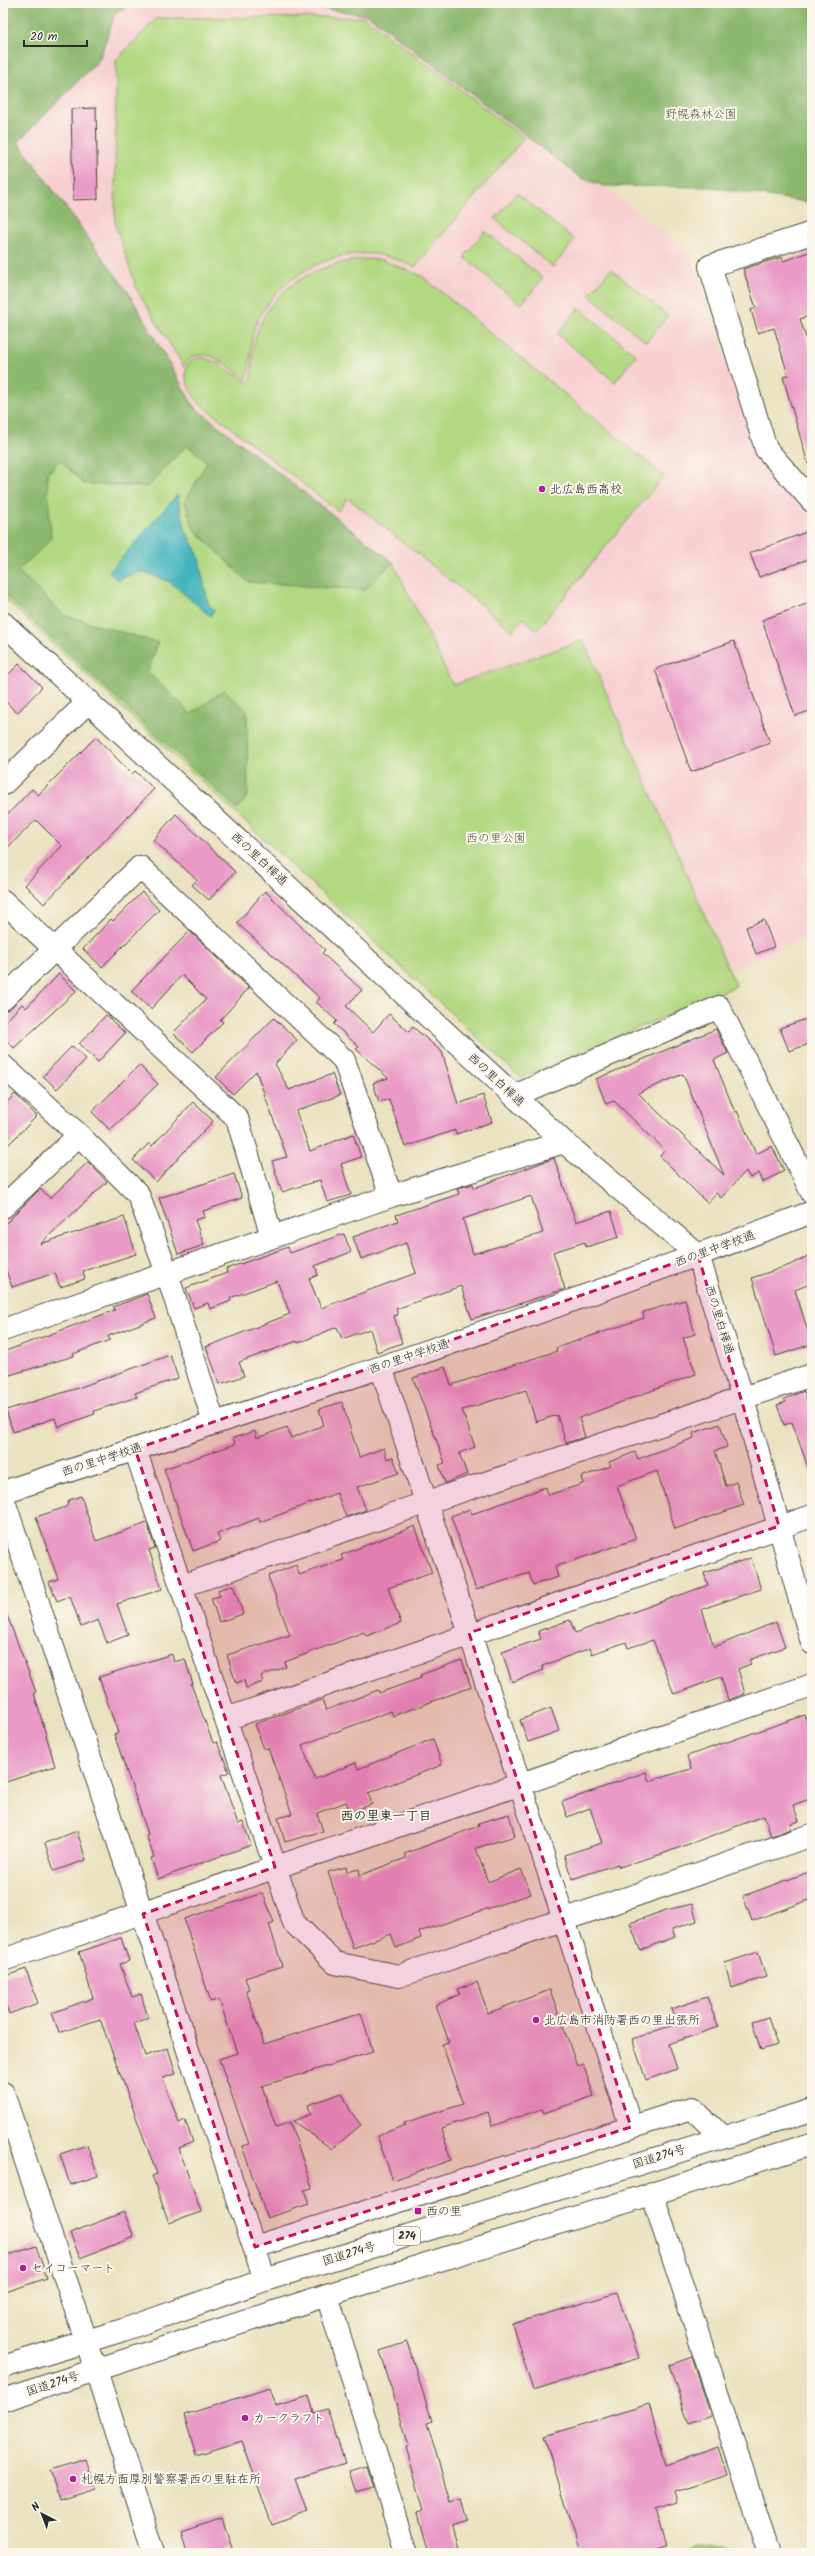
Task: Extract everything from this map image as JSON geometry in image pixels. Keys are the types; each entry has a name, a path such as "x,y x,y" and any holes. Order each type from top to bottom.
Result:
{"main road":[{"path":"812,233 710,266 766,449 812,501"},
{"name":"西の里白樺通","path":"3,623 564,1142 698,1255 744,1398 812,1643"},
{"path":"3,784 89,701"},
{"path":"3,999 140,867 344,1060 391,1196"},
{"path":"3,901 237,1118 272,1237"},
{"path":"514,1096 719,1007 812,1193"},
{"path":"3,1066 79,1134 138,1194 167,1273 214,1423"},
{"path":"3,1207 79,1134"},
{"path":"3,1329 391,1196 564,1142"},
{"name":"西の里中学校通","path":"3,1492 136,1450 381,1367 698,1255 812,1212"},
{"path":"381,1367 425,1503 520,1784 631,2127"},
{"path":"182,1586 425,1503 812,1376"},
{"path":"136,1450 294,1923 335,1963 399,1976 812,1836"},
{"path":"3,1498 265,2280"},
{"path":"226,1719 469,1633 812,1516"},
{"path":"3,1960 143,1914 275,1867 812,1685"},
{"path":"3,2093 96,2370 154,2553"},
{"path":"255,2247 692,2108 722,2137"},
{"name":"国道274号","path":"3,2368 265,2280 812,2110"},
{"name":"国道274号","path":"3,2400 327,2295 812,2144"},
{"path":"652,2193 769,2553"},
{"path":"327,2295 406,2553"}],"highlighted area":[{"path":"698,1255 779,1526 469,1633 631,2127 255,2247 143,1914 275,1867 135,1449"}],"shaded area":[{"name":"北広島西高校","path":"132,3 281,3 368,15 580,178 604,186 691,253 758,461 812,517 812,936 730,970 583,641 454,685 393,562 194,407 128,292 18,141 99,60 115,14"}],"green space":[{"path":"3,3 132,3 115,14 99,60 18,142 128,292 194,407 393,562 365,590 248,582 193,528 185,502 207,462 187,445 148,487 84,484 60,460 47,474 51,539 18,571 64,615 158,643 148,672 191,714 224,690 247,711 248,796 237,809 3,593"},
{"name":"野幌森林公園","path":"281,3 812,3 812,203 710,187 604,186 581,178 368,15"},
{"path":"364,17 524,138 415,267 375,254 356,254 338,257 319,263 302,272 286,284 273,297 262,312 254,329 246,380 224,363 206,355 198,355 191,359 184,367 137,290 115,223 116,60 157,18"},
{"name":"西の里公園","path":"3,145 128,292 194,407 393,562 453,685 583,640 736,986 521,1078 3,597"},
{"path":"517,193 575,240 553,267 495,219"},
{"path":"485,231 543,278 521,305 464,257"},
{"path":"365,259 382,260 422,276 664,476 537,630 523,618 513,631 348,498 338,511 198,402 190,390 186,376 188,364 202,357 220,364 247,383 251,379 253,350 257,333 264,316 274,302 299,280 315,272 348,261"},
{"path":"611,269 668,316 646,342 589,295"},
{"path":"579,308 636,355 615,382 557,334"},
{"path":"697,2545 728,2550 731,2553 685,2553"}],"water":[{"path":"177,495 186,531 198,554 208,603 214,610 210,616 170,582 141,571 118,580 109,572"}],"building":[{"path":"96,108 98,199 73,200 71,109"},
{"path":"812,251 812,315 800,319 812,356 812,463 808,464 783,377 788,375 774,328 758,333 751,310 756,308 743,269 782,257 783,261"},
{"path":"812,530 812,558 759,577 750,553"},
{"path":"812,602 812,710 795,716 762,620"},
{"path":"734,641 770,743 691,772 655,669"},
{"path":"19,664 42,687 17,713 3,699 3,680"},
{"path":"96,737 132,774 135,771 154,789 44,904 25,885 62,846 36,820 3,852 3,819 32,789 38,795"},
{"path":"176,814 235,872 209,900 192,885 197,880 153,840"},
{"path":"265,891 325,950 322,953 362,990 346,1006 373,1032 389,1014 409,1032 413,1027 442,1052 458,1104 483,1095 492,1122 456,1134 455,1130 405,1147 389,1099 379,1102 373,1083 388,1078 356,1049 359,1047 334,1024 337,1021 316,1002 320,998 237,923"},
{"path":"142,892 159,910 102,967 83,949 111,919 113,921"},
{"path":"764,920 774,947 756,954 746,927"},
{"path":"190,931 249,988 220,1020 223,1022 193,1052 173,1033 206,999 182,975 151,1009 131,991"},
{"path":"59,974 76,991 14,1048 3,1037 3,1024 22,1004 26,1008"},
{"path":"106,1015 125,1033 98,1062 79,1044"},
{"path":"812,1017 812,1043 789,1051 780,1028"},
{"path":"274,1018 297,1040 275,1064 289,1090 332,1074 340,1095 296,1111 310,1151 353,1134 361,1157 341,1164 351,1195 327,1202 320,1180 282,1192 272,1161 287,1157 256,1071 233,1094 216,1077"},
{"path":"716,1029 728,1053 714,1060 735,1112 737,1111 756,1154 772,1146 784,1171 763,1182 759,1173 750,1178 746,1171 721,1198 716,1193 707,1203 660,1156 665,1150 614,1101 606,1104 596,1079","holes":["683,1074 724,1175 638,1093"]},
{"path":"72,1046 86,1059 57,1089 43,1076"},
{"path":"139,1065 158,1084 110,1130 92,1112"},
{"path":"15,1094 37,1116 3,1150 3,1106"},
{"path":"193,1102 213,1121 156,1182 133,1160 149,1143 152,1146"},
{"path":"554,1158 576,1222 611,1211 619,1237 586,1247 585,1242 553,1252 565,1289 472,1319 461,1286 396,1309 398,1315 394,1316 402,1343 377,1352 370,1329 342,1339 337,1327 298,1343 297,1341 239,1362 244,1376 220,1384 206,1347 290,1314 277,1281 230,1298 231,1301 210,1309 208,1303 194,1308 186,1288 227,1273 226,1269 288,1247 290,1253 344,1234 351,1252 315,1266 318,1275 309,1279 321,1308 416,1273 406,1243 361,1259 353,1237 398,1221 396,1215 459,1194 457,1188 473,1184 474,1188","holes":["531,1196 543,1233 473,1254 463,1219"]},
{"path":"88,1162 107,1182 40,1244 124,1217 136,1254 83,1271 85,1279 60,1287 55,1273 12,1287 3,1262 3,1226 40,1189 50,1198"},
{"path":"234,1174 242,1198 203,1211 205,1217 195,1220 204,1245 178,1254 159,1198"},
{"path":"812,1254 812,1283 795,1290 812,1344 776,1356 752,1278 790,1265"},
{"path":"147,1294 156,1318 108,1336 110,1340 73,1354 74,1356 3,1377 3,1352 115,1310 113,1307"},
{"path":"685,1300 695,1334 683,1338 696,1374 579,1418 585,1437 566,1443 557,1415 536,1422 526,1390 462,1410 475,1447 459,1453 467,1474 445,1483 439,1465 445,1463 413,1378 445,1367 451,1385 557,1351 556,1348 644,1318 643,1312"},
{"path":"170,1355 178,1378 135,1393 137,1397 94,1411 95,1414 58,1427 55,1418 13,1432 6,1410 75,1389"},
{"path":"804,1391 812,1413 812,1470 809,1470 792,1422 784,1425 777,1405 786,1402 784,1399"},
{"path":"342,1402 359,1457 384,1448 387,1459 393,1457 399,1473 357,1487 366,1510 346,1517 337,1493 260,1522 259,1518 217,1534 220,1541 193,1551 164,1469 235,1444 233,1438 255,1431 257,1438 287,1427 291,1438 324,1425 319,1409"},
{"path":"720,1424 727,1447 715,1451 726,1486 736,1482 744,1505 675,1529 657,1471 617,1486 636,1539 555,1567 558,1577 533,1585 529,1573 476,1590 451,1516 470,1509 472,1514 546,1487 548,1495 583,1484 581,1477 611,1466 609,1462 635,1452 638,1459 694,1438 693,1433"},
{"path":"81,1496 96,1541 147,1523 155,1548 149,1550 162,1589 117,1604 128,1635 107,1643 98,1620 81,1627 70,1596 57,1601 49,1582 58,1579 36,1517 66,1507 69,1500"},
{"path":"415,1526 432,1573 388,1588 401,1623 366,1636 364,1632 285,1662 286,1667 261,1676 263,1682 246,1688 244,1680 236,1683 227,1655 290,1635 268,1576 296,1565 299,1575 343,1560 341,1555"},
{"path":"751,1558 761,1589 702,1609 714,1647 776,1622 785,1647 749,1660 751,1664 738,1669 745,1694 728,1700 721,1677 674,1694 653,1640 628,1648 626,1642 592,1654 590,1648 542,1666 544,1670 512,1682 502,1652 541,1639 538,1631 570,1620 575,1633 708,1585 704,1573"},
{"path":"233,1585 243,1614 219,1622 211,1598 220,1596 218,1590"},
{"path":"3,1610 5,1610 36,1692 34,1693 55,1766 3,1783 3,1748 9,1747 3,1728"},
{"path":"172,1654 174,1662 185,1659 193,1684 191,1684 213,1743 217,1742 229,1772 221,1775 238,1824 243,1822 251,1845 158,1879 151,1858 154,1857 146,1835 148,1834 114,1734 118,1733 99,1677"},
{"path":"462,1660 471,1687 393,1716 391,1711 302,1745 315,1779 356,1763 358,1769 433,1739 442,1765 368,1793 372,1804 350,1812 346,1802 317,1813 323,1831 285,1842 278,1818 292,1814 268,1748 264,1749 255,1724 322,1700 326,1710 378,1690 379,1693 421,1678 420,1675"},
{"path":"551,1708 559,1731 528,1742 520,1720"},
{"path":"805,1715 812,1735 812,1798 793,1805 799,1821 790,1824 791,1829 771,1836 764,1816 662,1854 619,1867 618,1864 572,1879 564,1855 602,1843 590,1808 567,1817 562,1802 646,1772 649,1781 691,1769 687,1756"},
{"path":"509,1814 515,1836 476,1848 488,1882 521,1869 531,1894 419,1932 421,1938 396,1948 391,1934 353,1948 328,1872 346,1867 347,1872 359,1869 360,1875 406,1858 404,1854 479,1826 478,1823"},
{"path":"77,1831 86,1860 54,1871 45,1843"},
{"path":"809,1872 812,1881 812,1899 752,1921 743,1896"},
{"path":"263,1893 274,1922 269,1924 282,1966 245,1978 249,1989 246,1990 264,2044 361,2013 373,2052 262,2086 276,2127 290,2122 312,2188 304,2190 309,2204 267,2218 242,2146 249,2144 219,2059 237,2053 219,1999 211,2002 184,1919"},
{"path":"692,1904 697,1921 672,1929 675,1937 640,1950 630,1923 666,1910"},
{"path":"121,1938 129,1961 120,1964 132,1997 141,1994 148,2018 134,2023 145,2056 168,2048 176,2074 163,2078 179,2123 185,2120 193,2142 179,2148 201,2212 169,2223 152,2176 157,2174 100,2019 59,2033 52,2013 93,1998 79,1952"},
{"path":"758,1952 766,1977 731,1988 725,1963"},
{"path":"26,1969 38,2003 9,2014 3,1997 3,1977"},
{"path":"477,1982 488,2013 550,1990 577,2066 583,2064 594,2096 544,2113 542,2109 492,2126 488,2112 441,2128 451,2160 393,2180 377,2136 405,2125 404,2123 463,2104 442,2044 449,2042 436,2005 460,1994 458,1989"},
{"path":"707,1997 718,2027 669,2044 677,2069 646,2080 632,2039 676,2024 671,2009"},
{"path":"768,2017 777,2045 761,2050 752,2022"},
{"path":"342,2093 351,2112 361,2125 332,2149 293,2121 311,2114 308,2105"},
{"path":"87,2145 98,2176 70,2185 60,2154"},
{"path":"124,2212 134,2237 80,2258 70,2233"},
{"name":"セイコーマート","path":"36,2246 47,2278 3,2293 3,2257"},
{"path":"617,2293 639,2358 533,2390 512,2324"},
{"path":"407,2342 432,2421 427,2423 450,2502 462,2499 468,2522 451,2527 458,2553 428,2553 417,2512 424,2510 406,2447 409,2446 380,2351"},
{"path":"692,2357 711,2416 689,2424 669,2365"},
{"path":"270,2388 276,2406 309,2396 314,2413 327,2409 345,2463 295,2479 307,2512 272,2525 242,2441 196,2455 184,2415"},
{"path":"649,2404 666,2465 719,2447 728,2475 674,2492 677,2503 655,2510 666,2547 646,2553 581,2553 544,2436"},
{"name":"札幌方面厚別警察署西の里駐在所","path":"86,2459 95,2488 59,2499 50,2470"},
{"path":"366,2466 373,2488 356,2493 349,2471"},
{"path":"222,2517 232,2548 218,2553 188,2553 181,2531"}],"place":[{"name":"北広島西高校","path":"542,489"},
{"name":"北広島市消防署西の里出張所","path":"536,2020"},
{"name":"西の里","path":"418,2211"},
{"name":"セイコーマート","path":"23,2268"},
{"name":"カークラフト","path":"245,2418"},
{"name":"札幌方面厚別警察署西の里駐在所","path":"73,2479"}],"district":[{"name":"西の里東一丁目","path":"386,1816"}]}
